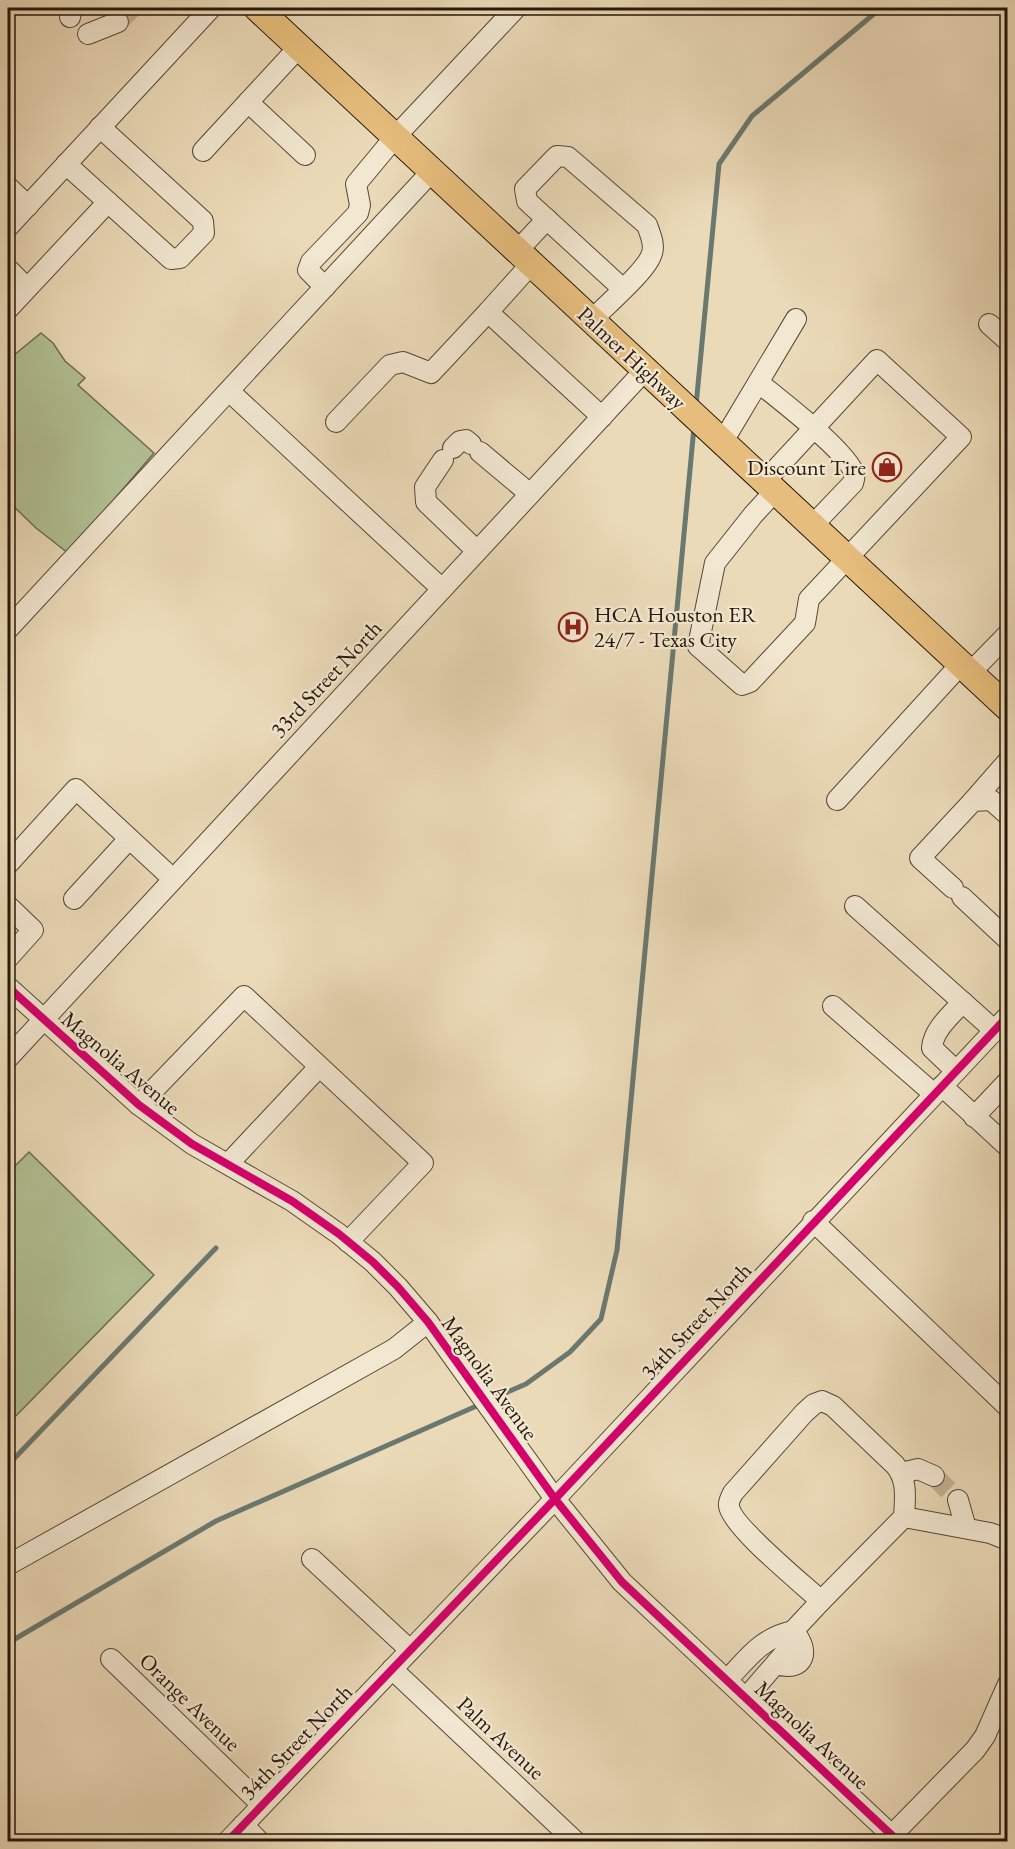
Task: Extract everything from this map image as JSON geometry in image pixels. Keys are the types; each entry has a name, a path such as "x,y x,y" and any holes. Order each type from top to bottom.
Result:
{"main road":[{"name":"Palmer Highway","path":"257,8 1008,708"}],"street":[{"path":"8,227 211,8"},
{"path":"325,287 308,270 311,262 358,213 360,205 356,183 395,137 516,8"},
{"path":"88,34 118,22"},
{"path":"203,151 299,46"},
{"path":"248,102 305,155"},
{"path":"66,164 171,260 180,258 204,233 203,221 100,127"},
{"path":"592,320 623,289 645,267 653,252 652,240 647,225 568,157 557,156 525,189 527,201 623,289"},
{"path":"8,629 433,170"},
{"path":"8,187 28,206"},
{"path":"8,309 108,202"},
{"path":"336,422 390,365 403,362 431,373 488,312 547,219"},
{"path":"8,269 27,288"},
{"path":"488,312 602,417"},
{"path":"719,440 759,383 796,319"},
{"path":"989,324 1008,341"},
{"path":"877,360 961,437 809,599 805,623 750,682 742,685 698,646 715,563 753,515 769,487 814,429 877,360"},
{"name":"33rd Street North","path":"8,1058 645,370"},
{"path":"759,383 814,429 854,471 855,477 845,492 812,526"},
{"path":"229,391 442,589"},
{"path":"477,551 426,502 425,487 462,451 530,494"},
{"path":"837,800 966,669 1008,634"},
{"path":"1008,761 920,858 1008,940"},
{"path":"8,864 76,789 173,879"},
{"path":"973,801 991,800 1008,815"},
{"path":"74,899 129,839"},
{"path":"8,906 33,930 8,958"},
{"path":"855,906 963,1002 1001,1023"},
{"name":"Magnolia Avenue","path":"8,987 139,1105 192,1144 292,1201 348,1242 398,1287 428,1322 555,1499 622,1582 895,1839"},
{"path":"139,1105 244,996 423,1164 348,1242"},
{"path":"956,1071 932,1048 932,1043 939,1030 963,1002"},
{"path":"833,1006 974,1117 1007,1147"},
{"name":"34th Street North","path":"227,1842 555,1499 813,1221 1001,1023"},
{"path":"228,1164 319,1066"},
{"path":"974,1117 1008,1081"},
{"path":"813,1221 1008,1407"},
{"path":"8,1565 394,1349 428,1322"},
{"path":"746,1698 784,1654 793,1631 904,1517 905,1484 902,1473 833,1406 822,1401 814,1404 804,1413 733,1493 728,1504 732,1514 744,1530 821,1601"},
{"path":"902,1473 918,1469 934,1476"},
{"path":"958,1500 966,1528"},
{"path":"904,1517 990,1533 1008,1540"},
{"path":"312,1559 410,1650"},
{"path":"727,1680 763,1642 779,1634 793,1631"},
{"name":"Orange Avenue","path":"111,1659 261,1804"},
{"name":"Palm Avenue","path":"392,1669 576,1842"},
{"path":"895,1839 975,1750 985,1736 1008,1683"},
{"path":"243,1825 260,1842"}],"green space":[{"path":"41,333 53,343 65,361 85,378 78,385 154,453 68,553 36,528 8,501 8,360"},
{"path":"29,1152 154,1275 8,1424 8,1173"}],"waterway":[{"path":"696,406 719,164 752,116 881,8"},
{"path":"489,1400 526,1384 570,1352 601,1319 617,1250 694,427"},
{"path":"8,1465 216,1248"},
{"path":"8,1643 216,1521 481,1404"}],"tunnel":[{"path":"118,22 132,8"},
{"path":"934,1476 958,1500"}],"cycle path":[{"path":"8,987 139,1105 192,1144 292,1201 339,1234 373,1262 428,1322 555,1499 622,1582 899,1842"},
{"path":"227,1842 555,1499 1008,1016"}],"place":[{"name":"Discount Tire","path":"887,467"},
{"name":"HCA Houston ER 24/7 - Texas City","path":"573,627"}]}
